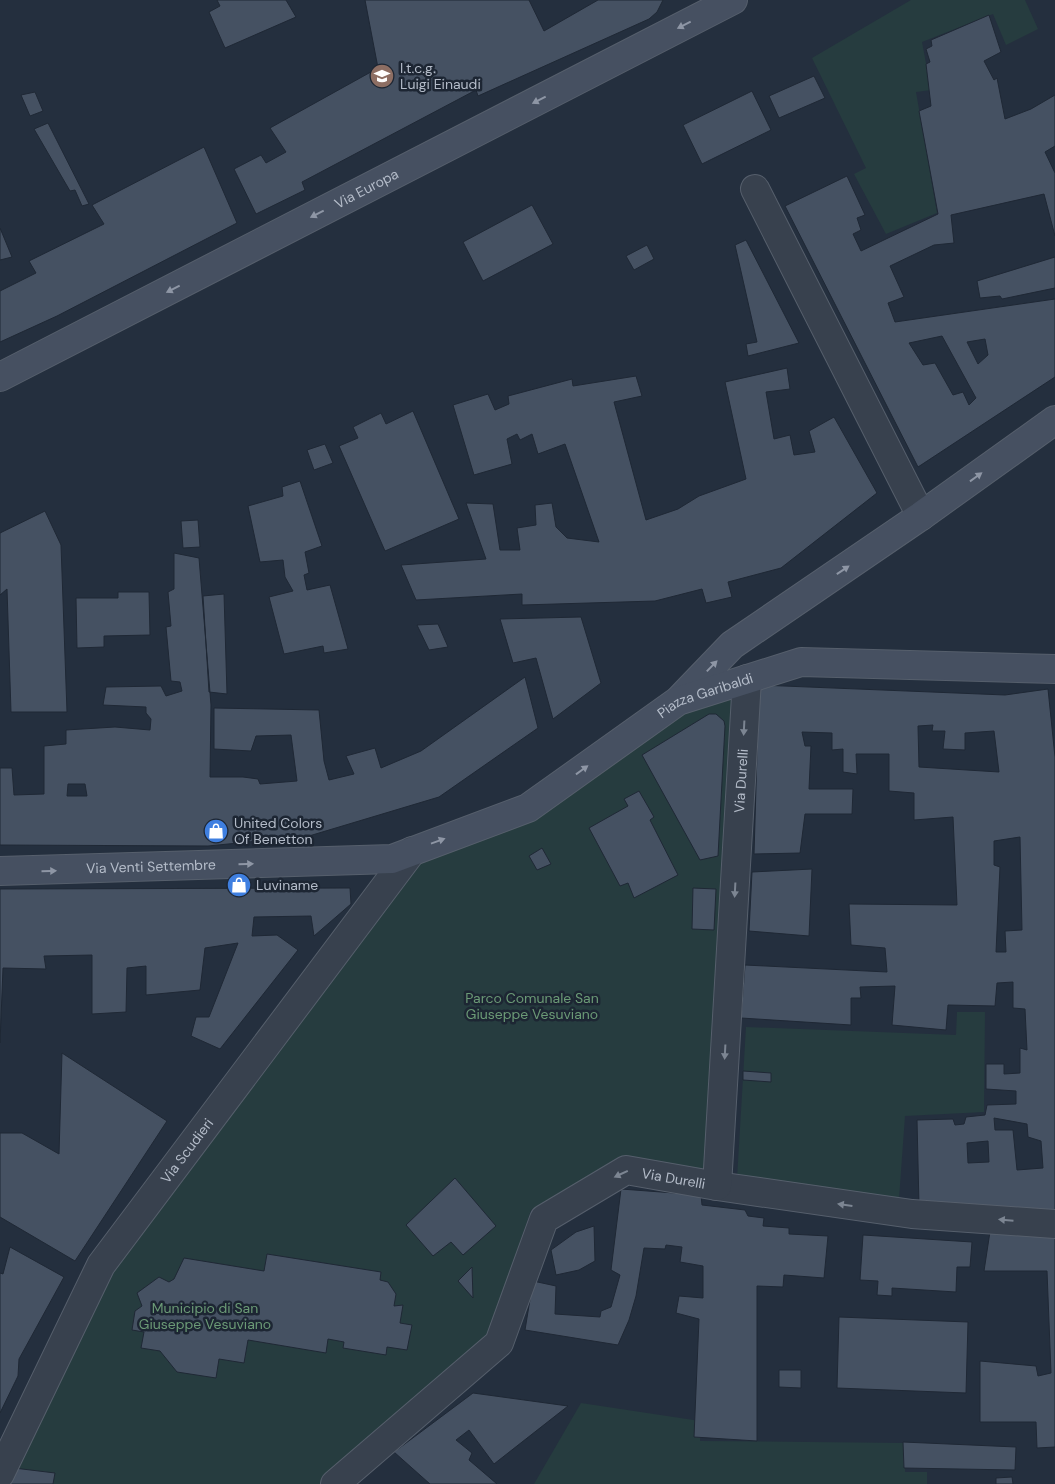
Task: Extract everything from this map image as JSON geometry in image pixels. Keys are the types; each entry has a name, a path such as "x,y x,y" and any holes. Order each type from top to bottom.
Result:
{"main road":[{"name":"Via Europa","path":"0,377 727,1"},
{"path":"678,701 732,645 921,516 1055,420"},
{"name":"Piazza Garibaldi","path":"402,855 528,808 678,701 801,662 1055,669"},
{"name":"Via Venti Settembre","path":"0,871 402,855"}],"street":[{"path":"755,189 921,516"},
{"name":"Via Durelli","path":"335,1484 499,1343 544,1219 626,1170 717,1186 747,679"},
{"name":"Via Scudieri","path":"0,1474 8,1438 101,1265 402,855"},
{"path":"717,1186 912,1214 1055,1224"}],"green space":[{"path":"911,0 1025,0 1038,29 1006,45 993,14 922,42 931,90 916,92 937,213 886,234 854,174 866,168 812,58"},
{"name":"Parco Comunale San Giuseppe Vesuviano","path":"737,693 707,1173 624,1156 531,1210 487,1340 321,1484 7,1484 111,1268 419,861 679,713"},
{"path":"957,1012 985,1012 984,1112 905,1116 899,1199 737,1179 746,1027 956,1035"},
{"path":"581,1403 700,1421 700,1441 905,1443 905,1472 927,1472 927,1484 534,1484"}],"building":[{"path":"217,0 286,0 296,17 225,48 209,12 220,6"},
{"path":"365,0 529,0 544,31 598,0 663,0 657,12 649,19 478,96 476,90 302,182 305,190 256,214 234,169 261,155 266,163 286,152 270,128 378,68"},
{"path":"989,15 1001,52 984,61 994,80 997,78 1005,119 1031,109 1055,95 1055,146 1045,152 1055,173 1055,236 1044,194 951,215 954,243 934,245 890,266 904,297 888,303 895,322 1055,299 1055,377 918,467 785,206 847,176 865,215 857,218 861,230 853,234 861,251 938,214 919,111 931,106 926,64 930,62 926,49 932,46 931,40","holes":["942,336 976,398 969,405 963,392 953,395 935,363 923,365 909,343","985,339 988,355 978,364 967,342"]},
{"path":"814,76 825,98 779,118 769,96"},
{"path":"752,91 771,130 702,164 683,125"},
{"path":"35,92 43,111 30,116 21,95"},
{"path":"48,123 89,204 82,206 75,190 70,191 34,129"},
{"path":"204,147 237,223 57,316 0,342 0,291 36,273 29,261 104,224 92,205"},
{"path":"532,205 553,244 483,281 463,242"},
{"path":"0,228 12,257 0,260"},
{"path":"746,240 799,343 748,356 746,344 757,342 735,245"},
{"path":"647,245 654,259 634,270 626,256"},
{"path":"1055,257 1055,288 1002,299 1000,296 980,298 977,281"},
{"path":"787,368 790,389 766,392 774,439 790,435 794,455 815,452 809,431 834,417 877,493 781,568 728,582 732,597 706,603 702,589 655,601 522,605 522,594 416,600 401,565 486,559 466,503 493,504 500,550 520,550 517,528 536,525 535,505 552,503 556,527 567,538 599,542 565,444 538,454 532,434 520,440 517,434 507,439 512,464 474,475 453,405 488,394 495,410 509,404 508,396 572,379 573,386 636,376 642,396 614,402 646,520 678,509 699,496 746,479 725,382"},
{"path":"413,411 459,519 385,551 339,446 358,438 353,427 381,413 386,424"},
{"path":"325,444 333,463 314,470 307,450"},
{"path":"300,481 322,546 305,552 309,573 304,575 307,590 330,585 348,649 324,653 323,646 284,654 269,597 293,591 285,577 283,560 260,562 248,506 283,496 282,487"},
{"path":"45,511 61,545 67,712 11,712 7,589 0,595 0,533"},
{"path":"198,520 200,547 183,548 181,521"},
{"path":"174,553 199,558 211,705 210,777 258,779 260,784 297,781 291,735 256,736 251,751 214,749 214,708 319,710 324,761 329,780 354,774 346,756 375,748 381,768 421,751 525,677 538,728 439,797 309,836 208,846 0,845 0,768 12,768 14,795 44,794 44,746 66,744 66,730 115,727 150,730 151,719 146,713 146,707 103,705 106,687 161,686 166,696 182,691 180,682 171,681 166,627 171,626 168,592 174,589","holes":["68,784 85,784 87,796 67,796"]},
{"path":"118,592 149,592 150,635 104,636 104,647 77,648 76,598 118,598"},
{"path":"224,594 227,694 209,692 203,596"},
{"path":"581,617 601,683 553,719 536,658 513,663 500,619"},
{"path":"438,624 448,647 429,650 417,625"},
{"path":"759,685 1005,695 1048,689 1055,757 1055,1211 919,1206 917,1120 953,1119 955,1125 964,1124 966,1117 985,1115 987,1105 1016,1104 1016,1091 986,1089 986,1064 1004,1064 1004,1074 1020,1073 1020,1048 1027,1050 1025,1009 1013,1008 1013,982 997,983 995,1006 948,1005 946,1030 892,1025 895,986 860,987 861,998 851,998 851,1025 741,1018 745,965 887,972 885,948 851,945 849,904 957,905 953,817 914,820 914,793 889,791 889,754 856,754 857,774 843,772 843,749 832,750 832,733 802,732 805,746 811,746 809,789 853,789 852,814 805,814 800,853 754,854","holes":["933,725 932,731 945,731 943,749 965,750 965,733 994,731 999,772 919,767 918,726","1020,837 1022,930 1005,931 1006,952 996,952 1000,867 994,865 994,841","994,1118 1027,1124 1028,1137 1041,1141 1043,1168 1017,1170 1013,1130 995,1130","988,1141 989,1162 968,1163 967,1143"]},
{"path":"709,714 716,714 724,721 725,726 718,856 700,860 642,755"},
{"path":"639,791 654,817 650,820 678,875 634,898 628,883 620,886 589,828 628,806 624,799"},
{"path":"542,848 551,864 537,870 529,856"},
{"path":"812,869 809,936 749,931 752,872"},
{"path":"350,888 351,904 314,936 311,916 254,917 252,936 277,935 298,950 220,1049 191,1036 196,1017 209,1017 238,943 205,948 200,990 146,995 146,966 127,968 126,1012 92,1014 92,955 44,956 46,969 3,968 0,1043 0,889"},
{"path":"693,888 716,889 714,930 692,929"},
{"path":"62,1053 167,1121 75,1261 0,1217 0,1133 22,1133 59,1154"},
{"path":"743,1071 771,1073 771,1082 743,1080"},
{"path":"455,1178 496,1226 463,1255 451,1242 433,1256 406,1225"},
{"path":"621,1189 701,1195 702,1205 745,1210 748,1216 764,1218 763,1226 789,1228 789,1234 828,1236 824,1278 784,1275 783,1287 757,1286 757,1441 694,1437 699,1319 676,1313 679,1296 703,1298 703,1266 680,1262 682,1247 666,1245 665,1249 644,1248 636,1296 629,1320 618,1345 525,1330 533,1281 556,1286 555,1314 600,1317 601,1311 611,1307 620,1275 611,1270"},
{"path":"991,1225 1055,1230 1055,1447 1037,1448 1036,1422 980,1422 980,1361 1036,1366 1038,1376 1051,1373 1047,1271 984,1271"},
{"path":"594,1226 595,1261 579,1270 556,1275 551,1250 576,1232"},
{"path":"863,1235 972,1242 970,1267 957,1267 956,1292 892,1288 892,1296 877,1295 878,1281 860,1280"},
{"path":"10,1247 64,1277 19,1359 18,1376 0,1413 0,1273 3,1274"},
{"name":"Municipio di San Giuseppe Vesuviano","path":"267,1254 381,1272 380,1280 388,1282 396,1294 394,1306 403,1305 400,1323 412,1325 407,1350 387,1347 386,1355 343,1348 344,1342 328,1339 326,1353 248,1340 244,1363 219,1359 216,1378 177,1372 160,1351 141,1348 144,1332 132,1330 135,1311 142,1306 137,1293 159,1277 169,1282 174,1279 184,1258 264,1271"},
{"path":"472,1267 473,1298 458,1281"},
{"path":"839,1317 968,1322 966,1393 837,1388"},
{"path":"779,1370 801,1370 801,1388 779,1387"},
{"path":"473,1393 568,1406 494,1464 469,1430 456,1440 472,1453 469,1460 497,1484 430,1484 394,1452"},
{"path":"903,1442 1016,1447 1015,1470 904,1468"},
{"path":"14,1468 55,1473 53,1484 3,1484"},
{"path":"1012,1477 1013,1484 996,1484 996,1478"}],"place":[{"name":"I.t.c.g. Luigi Einaudi","path":"382,76"},
{"name":"United Colors Of Benetton","path":"216,831"},
{"name":"Luviname","path":"239,885"}]}
